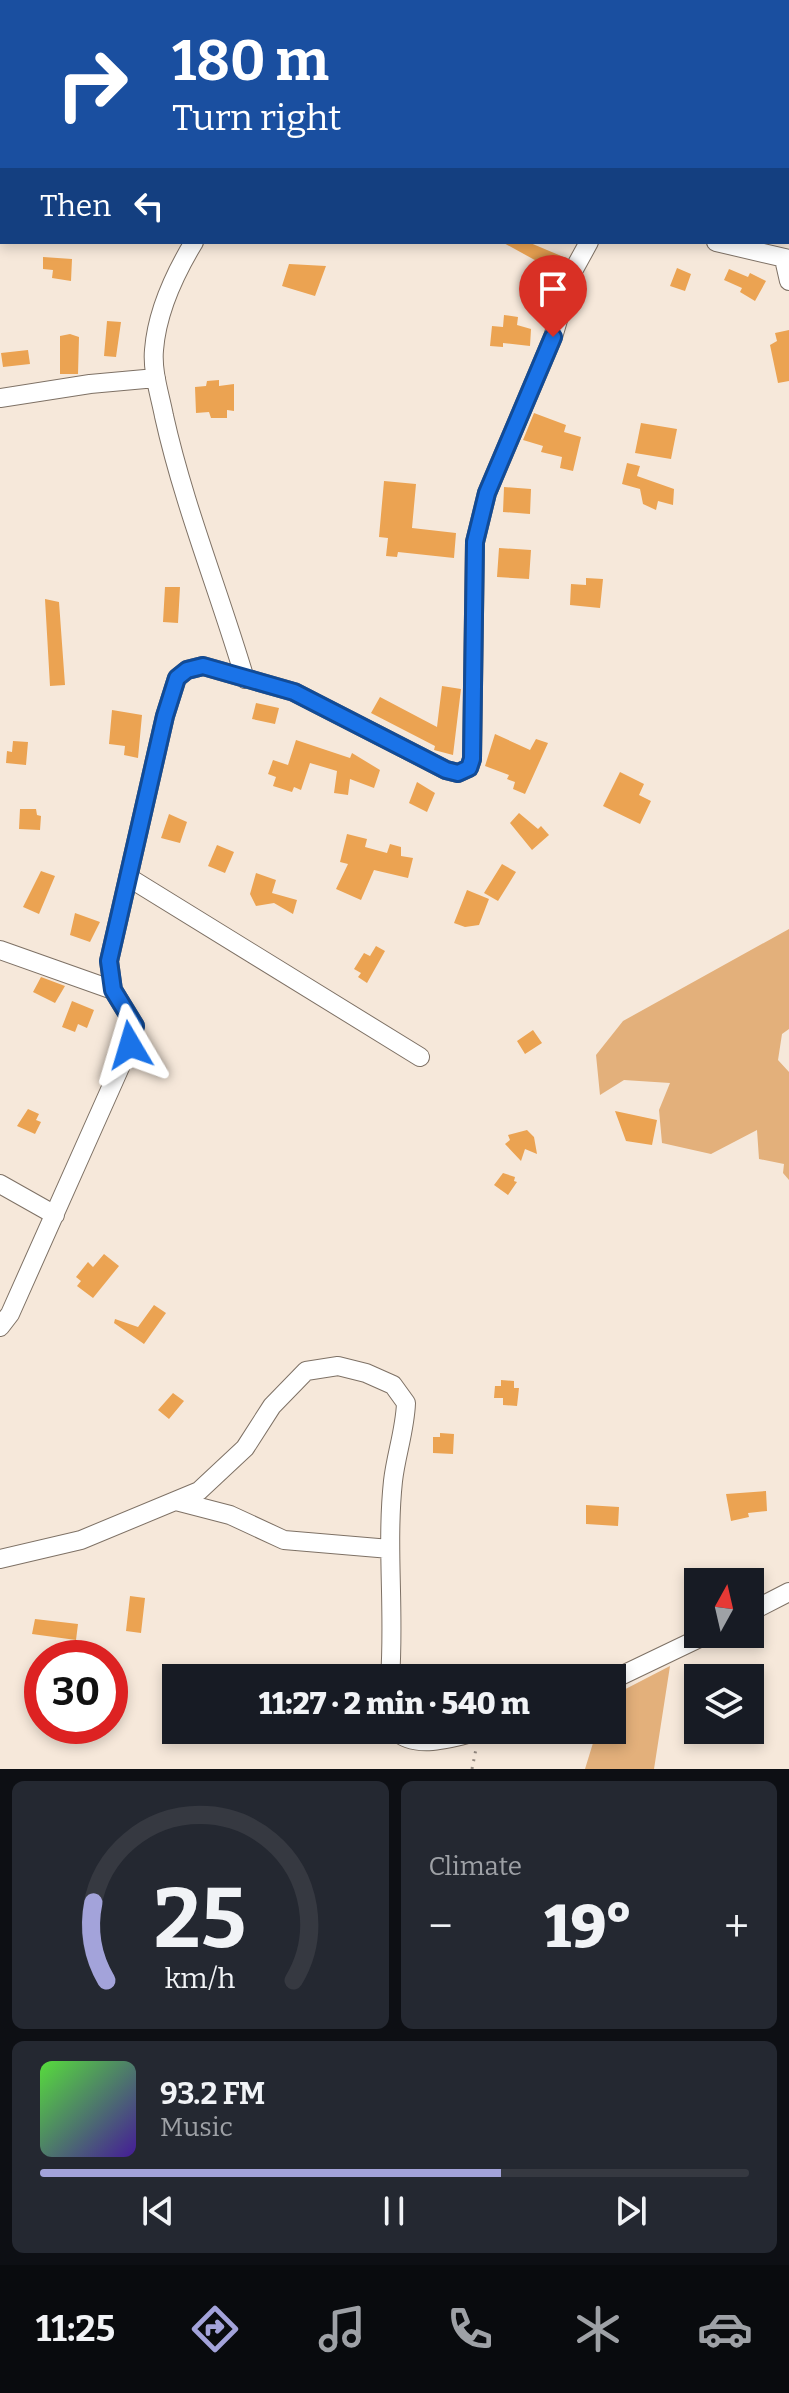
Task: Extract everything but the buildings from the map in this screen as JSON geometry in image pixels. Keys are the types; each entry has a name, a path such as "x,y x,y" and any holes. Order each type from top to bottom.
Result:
{"street":[{"path":"193,244 175,274 157,324 154,353 156,378 174,461 245,679"},
{"path":"0,1327 10,1314 130,1045 135,1026 113,990 109,961 177,678 187,670 203,666 294,692 446,770 458,773 469,768 472,759 475,542 487,493 553,337 572,273 588,244"},
{"path":"724,244 787,259 789,281"},
{"path":"0,398 90,384 156,378"},
{"path":"128,877 420,1057"},
{"path":"0,950 113,990"},
{"path":"0,1184 55,1215"},
{"path":"0,1559 81,1540 199,1491 245,1448 272,1406 306,1371 338,1366 366,1373 393,1385 406,1403 393,1480 391,1664"},
{"path":"176,1501 230,1515 284,1540 390,1549"},
{"path":"764,1605 789,1592"},
{"path":"626,1673 684,1646"}],"shaded area":[{"path":"789,929 789,1029 782,1034 778,1060 789,1072 789,1180 783,1173 784,1164 759,1159 757,1130 711,1154 662,1143 659,1110 670,1083 624,1080 600,1095 596,1055 623,1021"},
{"path":"670,1666 654,1769 585,1769 593,1744 626,1744 626,1689"}],"route":[{"path":"130,1045 135,1026 113,990 109,961 165,716 177,678 187,670 203,666 294,692 446,770 458,773 469,768 472,759 475,542 487,493 553,337"}]}
